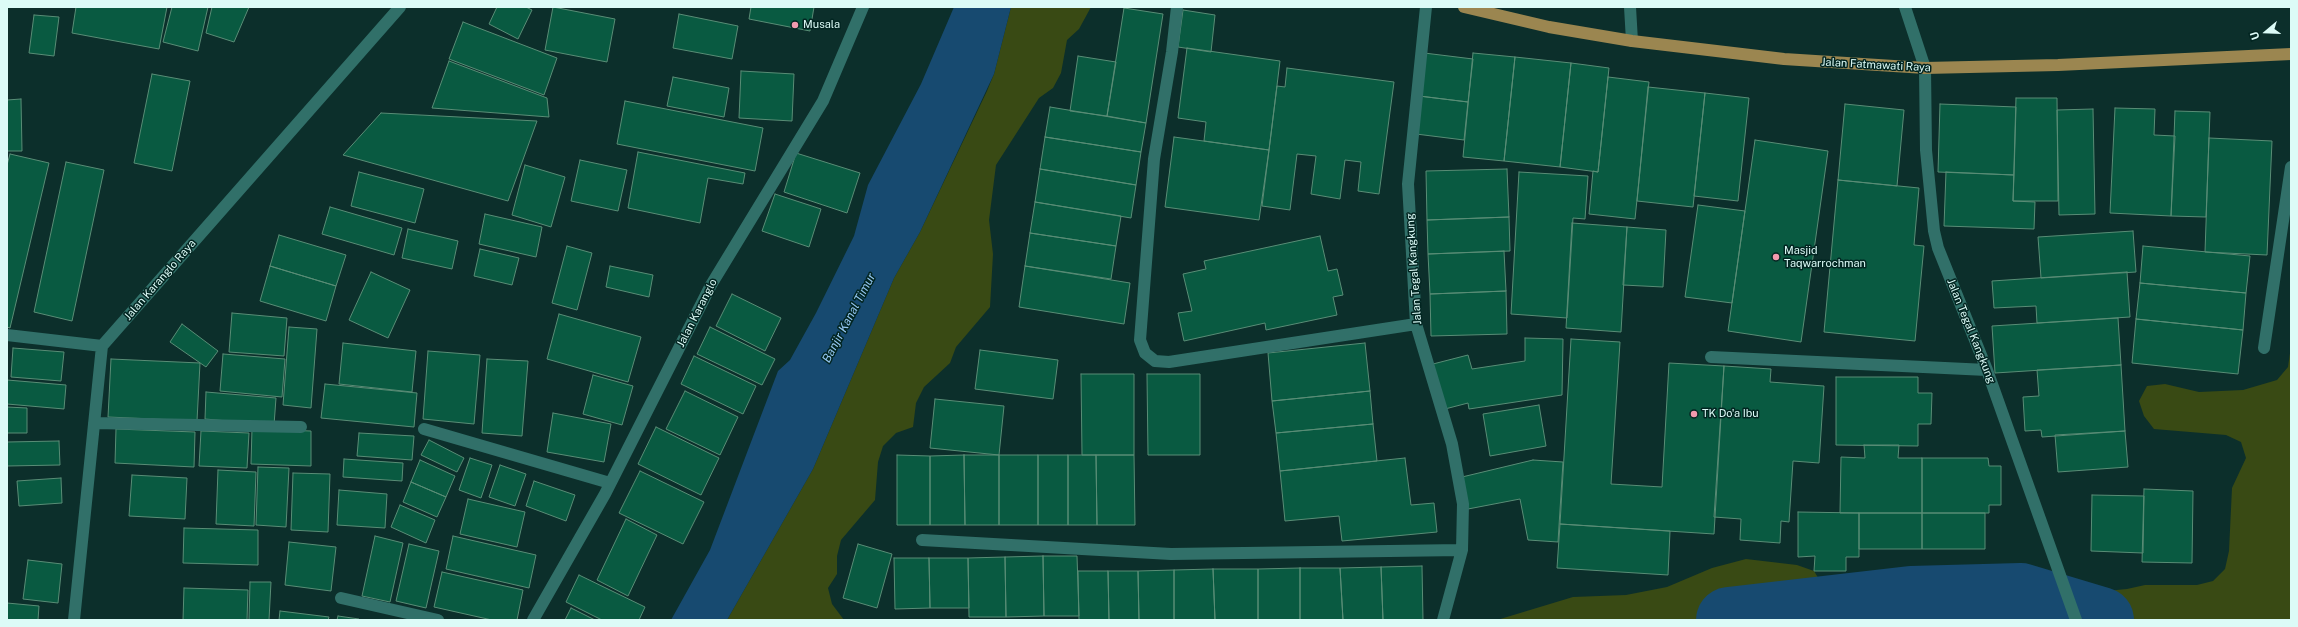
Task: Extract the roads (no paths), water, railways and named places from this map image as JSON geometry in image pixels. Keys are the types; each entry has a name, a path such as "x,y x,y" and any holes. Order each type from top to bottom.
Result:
{"main road":[{"name":"Jalan Fatmawati Raya","path":"1464,7 1549,27 1632,41 1784,59 1925,68 2058,65 2291,54"}],"street":[{"name":"Jalan Karanglo Raya","path":"102,346 400,7"},
{"name":"Jalan Karanglo","path":"533,620 610,483 711,285 823,101 863,7"},
{"path":"1177,7 1172,52 1154,159 1140,340 1145,353 1155,361 1169,362 1416,324"},
{"name":"Jalan Tegal Kangkung","path":"1426,7 1408,184 1416,324 1452,444 1463,504 1462,550 1443,620"},
{"path":"1630,7 1632,41"},
{"name":"Jalan Tegal Kangkung","path":"1905,7 1925,68 1926,150 1934,231 1944,265 1987,370 2076,620"},
{"path":"2264,348 2291,167"},
{"path":"7,335 102,346 74,620"},
{"path":"1711,357 1987,370"},
{"path":"94,423 301,427"},
{"path":"424,429 610,483"},
{"path":"922,540 1171,554 1462,550"},
{"path":"341,598 438,620"}],"water":[{"name":"Banjir Kanal Timur","path":"954,7 1011,7 994,74 920,232 894,278 813,469 727,620 671,620 710,550 778,371 790,360 816,313 854,236 868,185 921,84"}],"waterway":[{"path":"1729,620 1911,599 2021,596 2101,620"}],"place":[{"name":"Musala","path":"795,25"},
{"name":"Masjid Taqwarrochman","path":"1776,257"},
{"name":"TK Do'a Ibu","path":"1694,414"}]}
